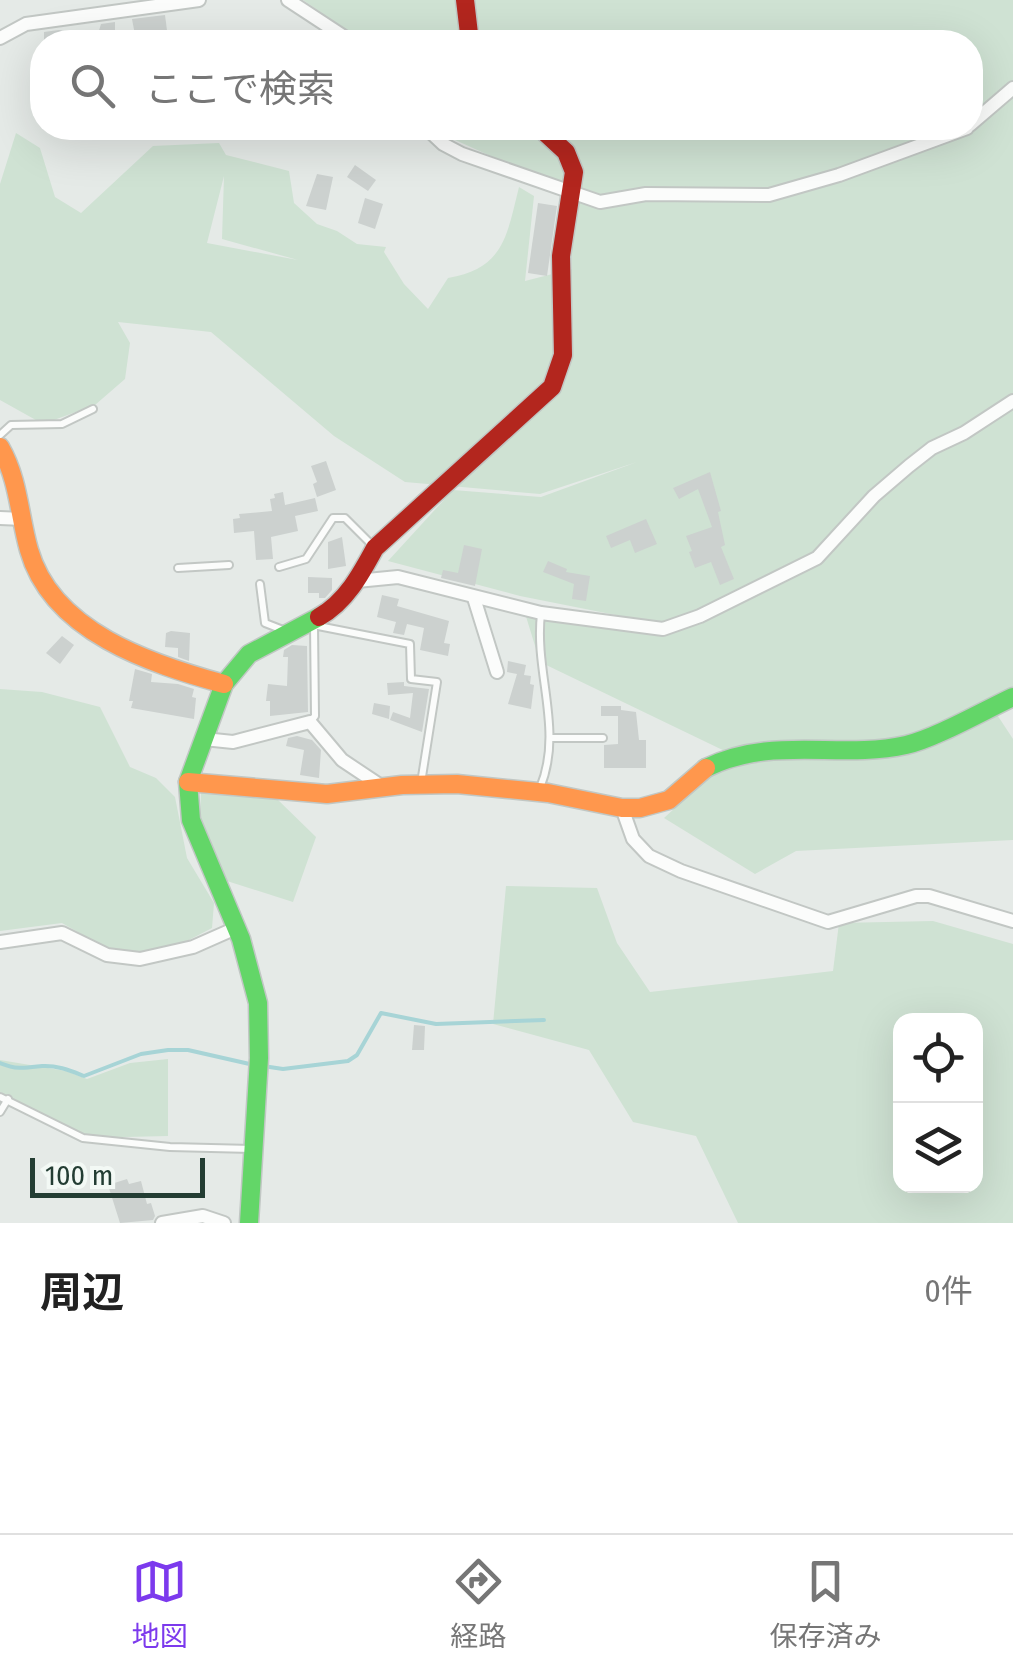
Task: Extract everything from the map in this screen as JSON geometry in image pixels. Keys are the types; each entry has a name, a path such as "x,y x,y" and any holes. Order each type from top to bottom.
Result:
{"street":[{"path":"0,38 26,24 198,0"},
{"path":"288,0 334,30"},
{"path":"465,0 469,30"},
{"path":"983,114 1013,88"},
{"path":"439,140 462,154 600,202 646,194 769,195 840,175 932,140"},
{"path":"248,1223 259,1058 258,1003 246,954 191,820 188,782 224,684 248,654 331,610 358,581 375,548 552,387 566,351 561,257 573,164 554,140"},
{"path":"358,581 398,577 542,612 663,630 817,558 874,496 909,466 932,448 1013,402"},
{"path":"0,447 16,479 8,520 50,596 72,618 156,662 224,684"},
{"path":"474,598 497,672"},
{"path":"188,782 328,794 457,784 640,808 669,800 707,767 734,756 778,748 860,750 908,745 1013,696"},
{"path":"204,739 233,742 310,722 342,760 384,788"},
{"path":"622,808 633,839 650,856 680,871 828,922 916,896 1013,921"},
{"path":"0,942 62,933 107,956 140,959 192,948 236,928"},
{"path":"162,1223 204,1216 224,1223"}],"lane":[{"path":"0,435 11,425 62,424 93,409"},
{"path":"279,567 306,559 333,518 346,518 375,548"},
{"path":"178,568 229,565"},
{"path":"260,584 265,624 410,644 410,679 437,682 421,785"},
{"path":"539,792 552,738 538,639 542,612"},
{"path":"301,627 315,716 310,722"},
{"path":"552,738 603,738"},
{"path":"0,1112 4,1098 83,1138 170,1147 254,1149"}],"green space":[{"path":"303,0 1013,0 1013,699 992,707 1013,739 1013,840 796,851 755,874 664,818 733,755 540,662 524,610 686,629 520,596 388,561 453,490 541,497 637,462 540,494 405,482 334,436 211,332 118,322 130,343 125,379 95,405 43,424 0,400 0,184 16,133 40,148 55,197 81,213 153,146 219,143 226,155 289,171 294,203 317,224 357,244 386,247 384,252 404,284 428,309 448,278 481,267 492,258 506,235 519,187 534,196 525,281 572,269 568,191 455,140 983,140 983,30 346,30","holes":["224,176 222,239 298,260 207,243"]},
{"path":"0,689 42,692 100,707 130,767 156,778 175,797 187,858 214,903 212,928 187,941 138,955 113,952 62,923 0,931"},
{"path":"201,792 276,798 316,837 293,902 227,881 200,820"},
{"path":"506,886 597,888 617,943 650,992 833,971 839,923 933,921 1013,944 1013,1223 738,1223 696,1136 633,1122 589,1050 493,1024"},
{"path":"168,1059 168,1136 83,1138 0,1092 0,1060 66,1071 87,1079 130,1063"}],"building":[{"path":"165,15 167,30 134,30 132,19"},
{"path":"115,22 115,30 99,30 101,24"},
{"path":"355,165 376,180 368,191 347,177"},
{"path":"317,174 333,177 326,210 306,206"},
{"path":"365,198 383,204 375,229 358,223"},
{"path":"538,203 557,206 547,276 528,273"},
{"path":"326,461 336,490 317,497 311,466"},
{"path":"710,472 721,511 718,512 725,545 721,547 734,579 720,585 711,562 695,568 689,552 692,551 686,536 712,527 698,489 679,499 673,488"},
{"path":"283,492 285,505 315,498 318,511 295,516 298,531 271,537 273,559 256,560 254,531 234,533 233,519 240,518 239,514 272,511 270,499"},
{"path":"646,519 657,544 635,553 630,540 611,548 606,536"},
{"path":"342,537 346,566 328,569 328,542"},
{"path":"464,545 482,549 475,586 441,578 443,570 458,573"},
{"path":"548,561 567,569 566,572 590,576 586,601 572,599 574,584 543,572"},
{"path":"308,577 332,578 332,590 325,598 319,598 319,593 308,593"},
{"path":"382,595 399,599 397,606 449,621 444,643 450,644 448,656 420,650 424,628 407,624 404,635 393,633 396,622 377,617"},
{"path":"166,633 190,633 189,661 178,657 178,648 165,647"},
{"path":"62,636 74,645 60,664 46,653"},
{"path":"292,645 307,646 308,712 270,716 270,701 266,701 268,684 287,686 288,657 283,657 284,650"},
{"path":"508,661 526,665 524,675 531,676 530,684 534,685 531,709 508,704 517,674 507,672"},
{"path":"135,669 152,674 151,682 194,689 194,719 131,708"},
{"path":"404,682 404,686 429,689 422,732 390,720 393,712 410,718 413,693 388,695 387,683"},
{"path":"374,703 390,706 389,719 372,714"},
{"path":"601,706 621,706 621,710 636,712 639,740 646,740 646,768 604,768 604,745 618,744 618,716 601,716"},
{"path":"288,738 312,740 321,750 319,778 300,775 304,750 286,746"},
{"path":"414,1025 425,1026 424,1050 412,1050"},
{"path":"127,1179 129,1184 141,1181 155,1216 153,1220 120,1223 108,1185"}],"waterway":[{"path":"263,1066 283,1069 348,1061 357,1055 381,1013 436,1024 544,1020"},
{"path":"0,1063 21,1068 53,1066 84,1076 141,1054 188,1050 254,1065"}],"traffic: fast":[{"path":"249,1223 259,1058 258,1003 241,939 191,820 188,782 224,684 249,654 319,617"},
{"path":"706,768 731,758 781,750 906,745 945,731 1013,697"}],"traffic: slow":[{"path":"0,447 15,485 29,550 41,578 59,603 82,623 136,654 224,684"},
{"path":"188,782 327,794 402,785 457,784 640,808 669,800 706,768"}],"traffic: jam":[{"path":"465,0 469,30"},
{"path":"319,617 345,595 375,548 552,387 563,355 561,256 574,172 566,152 553,140"}]}
